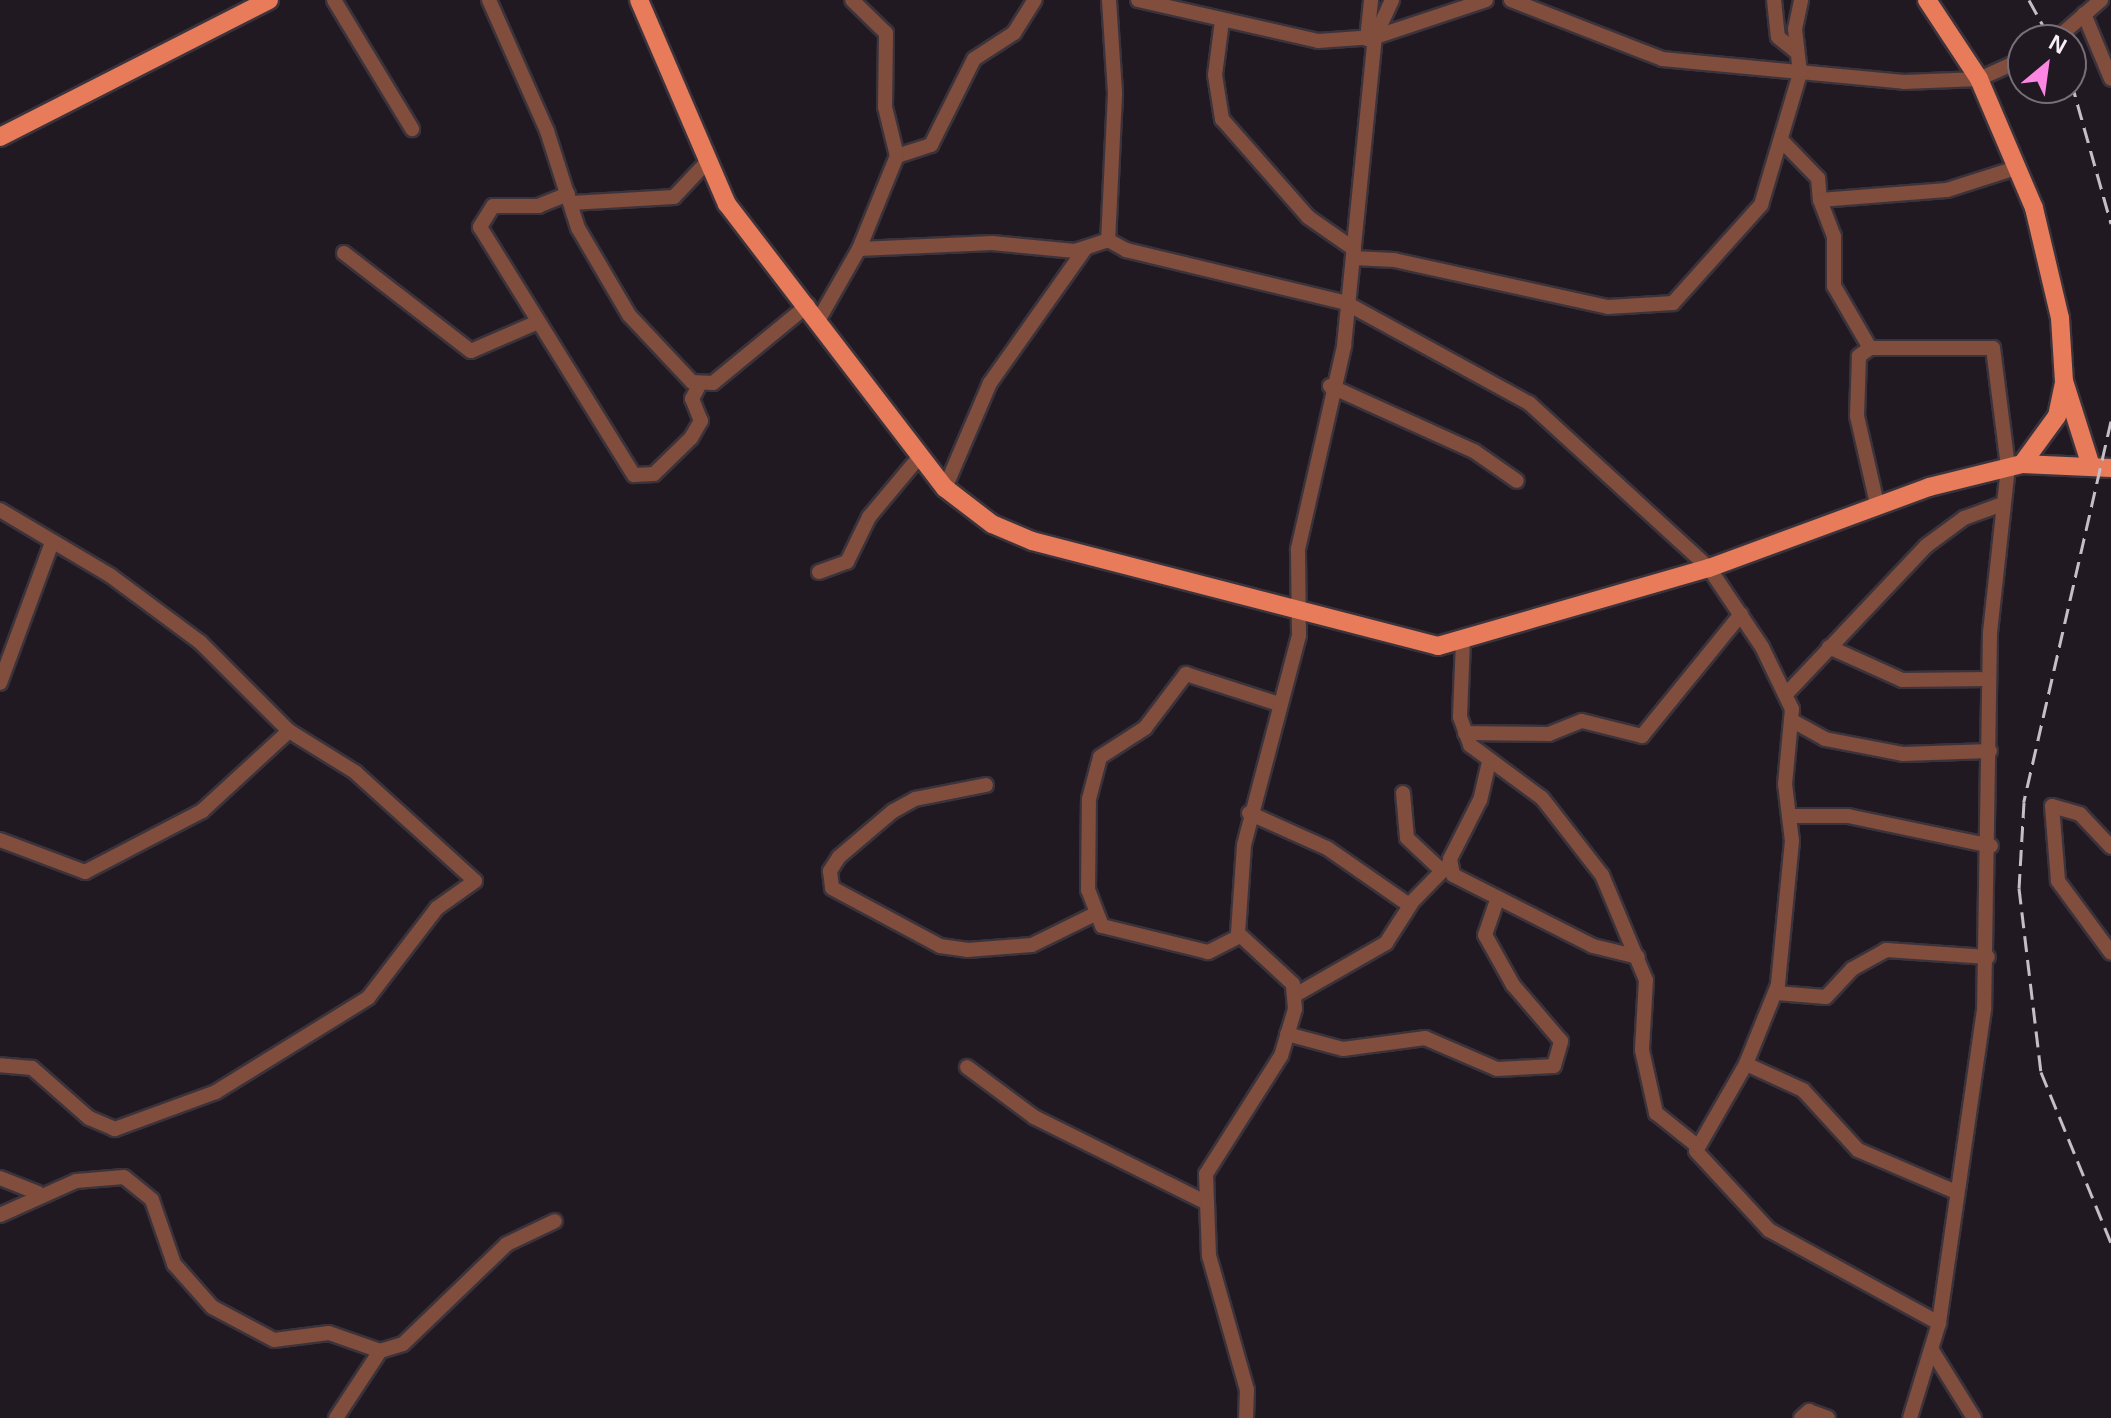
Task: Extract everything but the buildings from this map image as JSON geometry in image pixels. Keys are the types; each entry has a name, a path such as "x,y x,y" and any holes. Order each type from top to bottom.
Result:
{"main road":[{"path":"639,0 705,164 945,488 992,524 1032,541 1301,609 1408,642 1463,641 1709,568 1877,504 2015,466 2090,463 2111,468"},
{"path":"1927,0 1979,79 2016,168 2053,275 2064,381 2090,463"},
{"path":"0,137 258,3"},
{"path":"2015,466 2057,416 2064,381"}],"street":[{"path":"334,0 412,129"},
{"path":"489,0 570,199 629,315 699,385"},
{"path":"699,385 713,383 814,312 859,249 897,156 885,107 886,33 852,0"},
{"path":"897,156 931,145 974,59 1014,33 1035,0"},
{"path":"1108,240 1115,94 1109,0"},
{"path":"1138,0 1198,7 1222,21 1318,41 1371,38 1486,0"},
{"path":"1297,994 1240,936 1249,813 1301,609 1294,589 1298,549 1330,386 1344,346 1371,38 1371,0"},
{"path":"1371,38 1392,0"},
{"path":"1511,0 1644,55 1875,82 1979,79 2007,66"},
{"path":"1774,0 1778,37 1795,51"},
{"path":"1222,21 1215,75 1222,119 1308,217 1353,253 1608,307 1663,307 1687,294 1761,205 1800,73 1795,51 1801,0"},
{"path":"2073,24 2101,0"},
{"path":"2084,14 2111,79"},
{"path":"1782,141 1818,178 1820,200 1834,236 1834,286 1870,348"},
{"path":"699,385 692,397 702,418 698,428 654,474 640,478 527,305 480,218 498,204 539,206 570,199 674,197 705,164"},
{"path":"1820,200 1947,190 2016,168"},
{"path":"859,249 992,243 1084,250 1108,240"},
{"path":"1108,240 1126,250 1346,303 1529,403 1709,568 1741,614 1789,691 1791,720 1785,784 1791,816 1776,993 1746,1064 1696,1145"},
{"path":"945,488 978,403 1084,250"},
{"path":"344,253 471,351 538,322"},
{"path":"509,333 527,305"},
{"path":"1877,504 1857,416 1859,356 1870,348 1993,348 2015,466 1999,505 1989,679 1991,846 1988,957 1939,1323 1933,1352 1910,1418"},
{"path":"1330,386 1474,451 1517,481"},
{"path":"819,572 847,562 869,517 920,456"},
{"path":"1789,691 1926,546 1999,505"},
{"path":"0,510 51,545 111,576 188,633 289,731 355,772 474,882 437,908 359,1005 202,1097 115,1129 89,1118 32,1068 0,1065"},
{"path":"0,683 51,545"},
{"path":"1465,733 1549,734 1582,721 1642,736 1741,614"},
{"path":"1463,641 1465,733 1489,762 1559,815 1602,875 1638,957 1648,1002 1642,1050 1656,1113 1696,1145 1702,1163 1761,1224 1939,1323"},
{"path":"1829,647 1902,680 1989,679"},
{"path":"1093,915 1085,822 1100,757 1145,728 1186,674 1279,704"},
{"path":"1791,720 1825,739 1903,754 1990,751"},
{"path":"0,840 85,872 202,811 289,731"},
{"path":"1246,1418 1247,1390 1209,1256 1203,1201 1218,1149 1281,1056 1297,994 1386,943 1411,904 1444,866 1489,762"},
{"path":"986,785 915,799 893,811 839,857 832,888 940,946 967,950 1032,945 1093,915"},
{"path":"1403,793 1407,838 1465,885 1593,946 1638,957"},
{"path":"2109,838 2072,809 2052,806 2058,881 2111,953"},
{"path":"1249,813 1327,848 1411,904"},
{"path":"1791,816 1848,816 1991,846"},
{"path":"1287,1034 1343,1049 1425,1038 1497,1069 1554,1066 1561,1041 1513,985 1485,935 1497,900"},
{"path":"1093,915 1122,934 1208,952 1240,936"},
{"path":"1776,993 1826,997 1852,969 1886,950 1988,957"},
{"path":"1746,1064 1803,1090 1858,1150 1956,1192"},
{"path":"967,1067 1034,1117 1203,1201"},
{"path":"0,1215 38,1193 87,1178 124,1177 152,1200 174,1264 221,1313 274,1340 329,1333 380,1351 403,1344 507,1244 555,1221"},
{"path":"0,1178 38,1193"},
{"path":"336,1418 380,1351"},
{"path":"1933,1352 1974,1418"},
{"path":"1801,1418 1809,1411 1828,1418"}],"railway":[{"path":"2029,0 2042,24"},
{"path":"2077,104 2111,223"},
{"path":"2111,421 2024,802 2019,888 2041,1072 2111,1243"}]}
